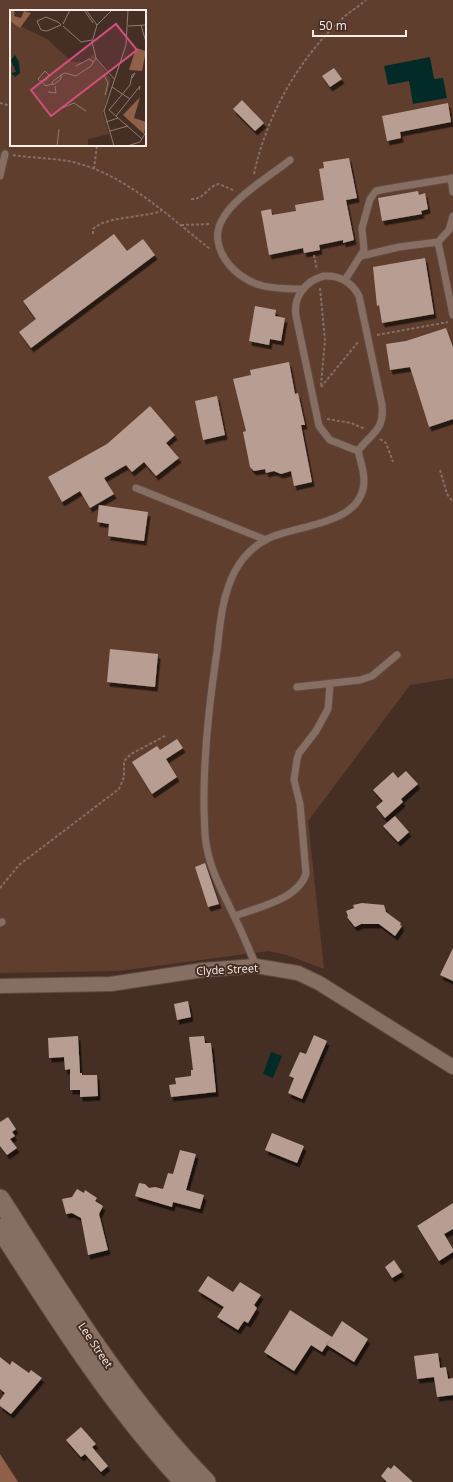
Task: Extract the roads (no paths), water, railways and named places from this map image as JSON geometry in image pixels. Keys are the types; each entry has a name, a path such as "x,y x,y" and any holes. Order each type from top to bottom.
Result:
{"main road":[{"name":"Lee Street","path":"0,1198 87,1333 126,1388 174,1447 206,1482"},
{"name":"Lee Street","path":"0,1228 109,1393 147,1440 184,1482"}],"street":[{"name":"Clyde Street","path":"0,986 111,984 203,970 256,966 298,973 319,983 453,1067"}],"lane":[{"path":"0,176 5,154"},
{"path":"290,160 242,197 221,221 218,231 218,243 228,263 240,275 258,285 272,288 302,289"},
{"path":"344,280 361,256 364,244 362,228 373,193 376,190 452,178 453,192"},
{"path":"361,256 399,247 438,242 449,230 453,221"},
{"path":"438,242 453,314"},
{"path":"331,276 344,280 353,287 360,299 383,413 378,430 358,451 330,440 323,432 318,422 295,313 297,298 302,289 310,282 319,278 331,276"},
{"path":"256,966 212,867 206,847 204,793 207,738 214,670 226,593 236,570 242,562 253,550 266,540 281,533 329,521 349,511 359,498 364,481 358,451"},
{"path":"136,488 266,540"},
{"path":"296,687 360,680 372,676 398,655"},
{"path":"234,916 288,894 304,881 306,874 302,820 294,780 296,759 316,731 328,709 330,684"}],"water":[{"path":"430,57 434,79 443,78 447,98 413,104 409,81 388,85 384,66"},
{"path":"271,1052 282,1056 273,1078 263,1074"}]}
